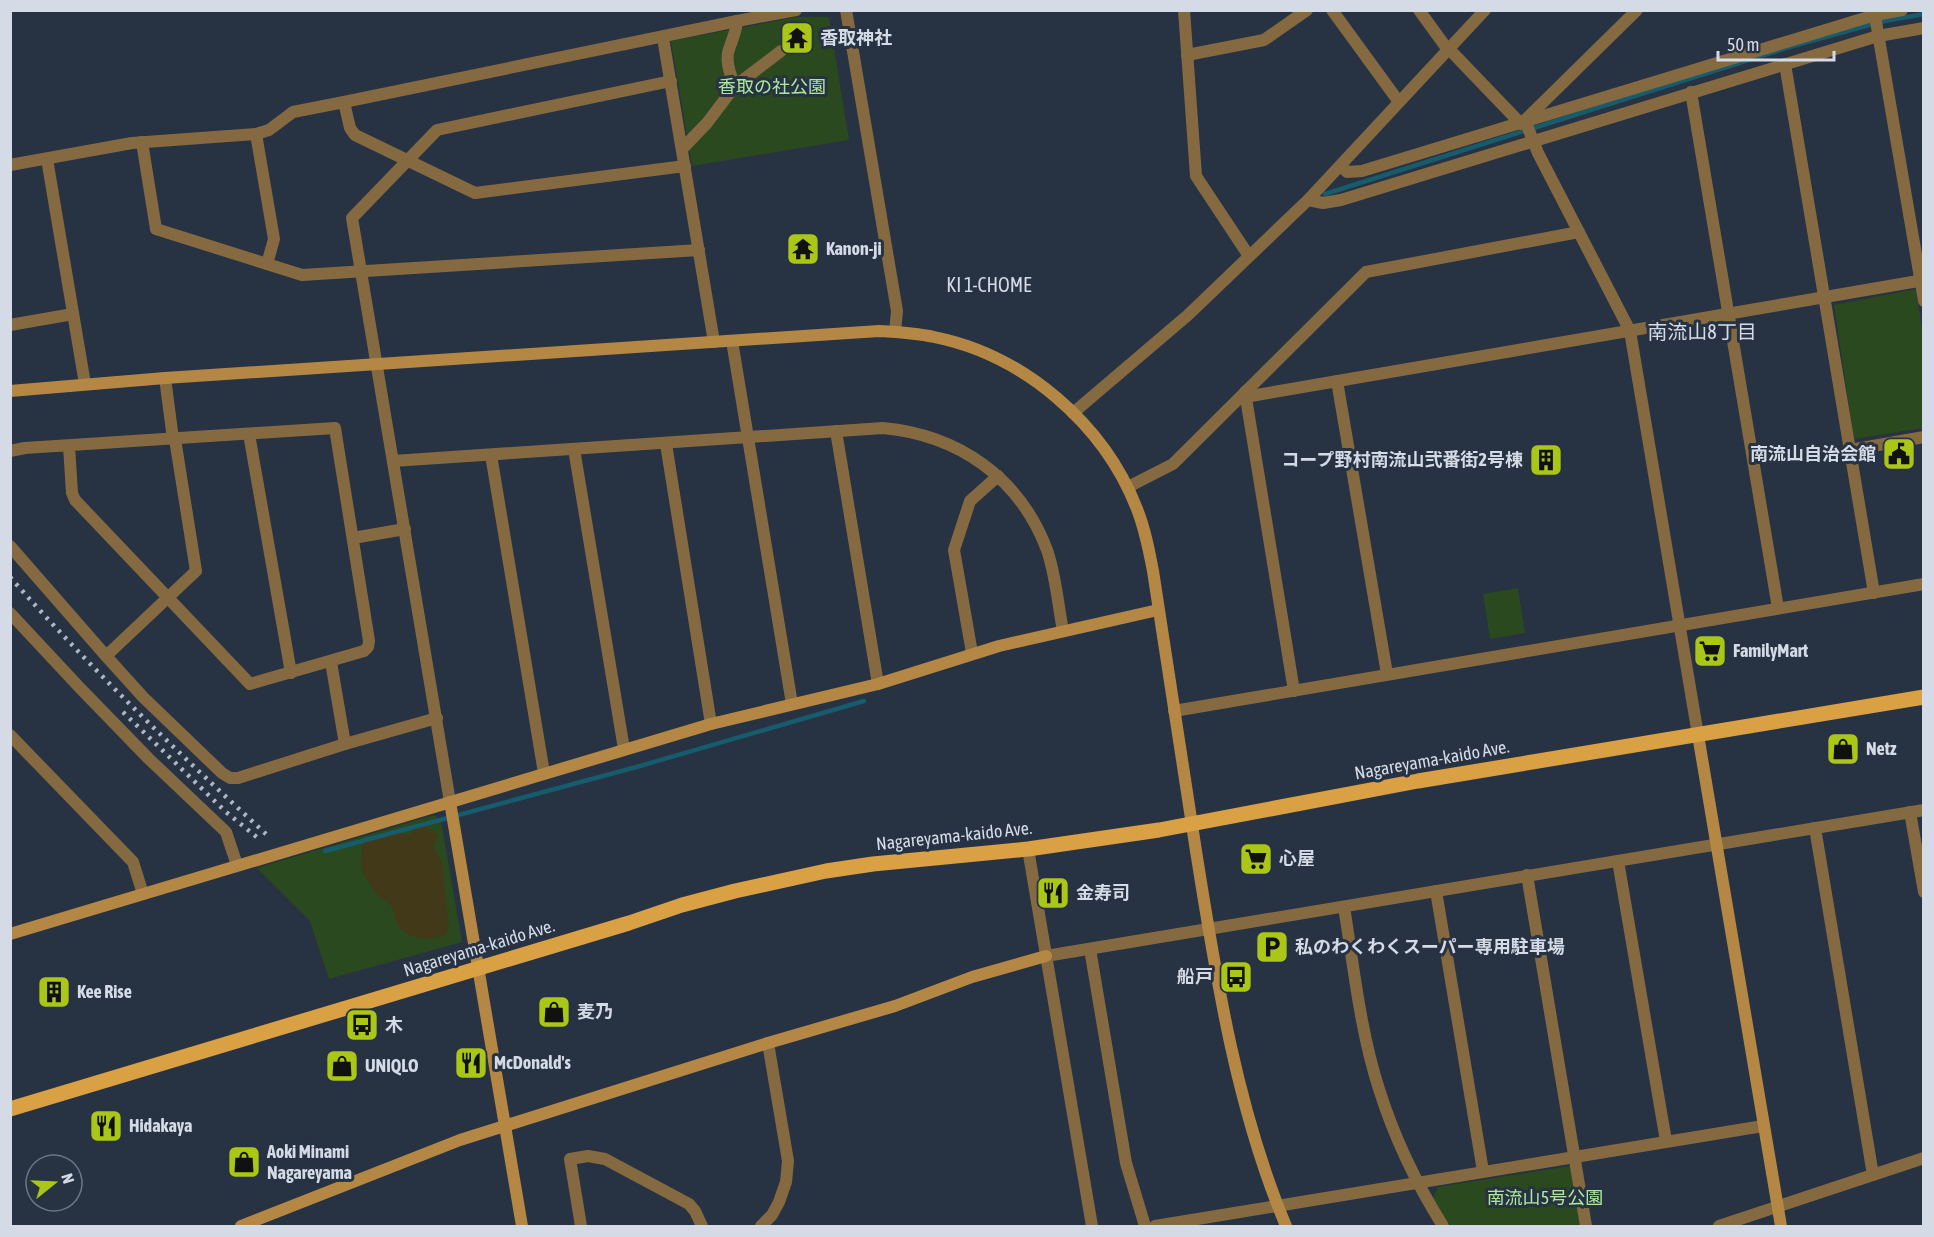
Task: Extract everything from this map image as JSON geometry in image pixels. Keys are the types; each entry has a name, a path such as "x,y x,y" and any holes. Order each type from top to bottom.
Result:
{"main road":[{"name":"Nagareyama-kaido Ave.","path":"10,1108 682,905 772,882 873,864 1028,849 1192,823 1418,781 1923,698"}],"street":[{"path":"10,165 142,142 256,134 269,130 293,112 796,10"},
{"path":"846,10 897,311 895,332"},
{"path":"1184,10 1196,176 1249,256"},
{"path":"1187,55 1264,40 1307,10"},
{"path":"1332,10 1399,102"},
{"path":"1419,10 1448,50 1523,124 1630,331 1781,1227"},
{"path":"1073,413 1188,315 1308,200 1485,10"},
{"path":"1523,124 1637,10"},
{"path":"1341,166 1347,172 1362,171 1523,124 1874,13 1902,10"},
{"path":"1874,13 1922,280 1923,301"},
{"path":"735,86 730,74 728,54 736,33 736,21"},
{"path":"1308,200 1323,203 1341,200 1878,36 1923,28"},
{"path":"663,38 714,342"},
{"path":"682,149 707,123 735,86 781,51"},
{"path":"1785,64 1874,593"},
{"path":"522,1227 352,218 437,130 671,81"},
{"path":"1691,92 1778,608"},
{"path":"344,102 350,128 355,135 475,193 685,166"},
{"path":"256,134 274,239 267,264"},
{"path":"142,142 156,229 302,275 699,250"},
{"path":"47,159 85,384"},
{"path":"1128,487 1173,464 1366,272 1579,232"},
{"path":"1245,394 1337,381 1922,280"},
{"path":"10,325 73,314"},
{"path":"10,391 165,378 851,332 895,332 933,336 983,352 1035,382 1073,413 1103,448 1128,487 1144,531 1209,929 1244,1102 1260,1156 1286,1227"},
{"path":"732,341 792,704"},
{"path":"106,656 196,571 165,378"},
{"path":"1337,381 1387,674"},
{"path":"1245,394 1294,692"},
{"path":"10,451 25,448 335,428 369,641 368,647 364,651 331,662 250,684 75,500 72,493 69,446"},
{"path":"393,461 884,428 925,434 984,464 1025,506 1041,537 1051,566 1063,631"},
{"path":"836,431 878,684"},
{"path":"249,434 291,673"},
{"path":"1850,450 1923,437"},
{"path":"666,444 711,724"},
{"path":"574,449 624,749"},
{"path":"491,455 544,773"},
{"path":"972,653 954,550 970,501 998,476"},
{"path":"353,538 405,529"},
{"path":"10,546 151,704 222,773 230,778 238,778 437,718"},
{"path":"1174,711 1923,584"},
{"path":"10,934 711,724 878,684 972,653 1158,609"},
{"path":"10,613 149,759 226,832 237,865"},
{"path":"331,662 345,744"},
{"path":"10,735 133,862 143,894"},
{"path":"241,1227 460,1140 768,1043 895,1006 972,977 1046,956 1923,810"},
{"path":"1910,812 1923,891"},
{"path":"1815,828 1873,1175"},
{"path":"1028,849 1092,1227"},
{"path":"1618,861 1666,1141"},
{"path":"1527,875 1586,1227"},
{"path":"1436,891 1483,1171"},
{"path":"1344,907 1373,1069 1392,1127 1418,1183 1443,1227"},
{"path":"1090,950 1126,1162 1145,1227"},
{"path":"761,1227 772,1215 779,1202 786,1182 788,1161 768,1043"},
{"path":"1155,1227 1763,1126"},
{"path":"581,1227 570,1159 588,1156 605,1159 689,1204 702,1227"},
{"path":"1719,1227 1923,1158"}],"green space":[{"name":"香取の社公園","path":"796,17 829,17 849,140 692,166 671,41"},
{"path":"1916,289 1924,341 1923,428 1854,439 1834,305"},
{"path":"1518,588 1525,633 1490,639 1483,594"},
{"path":"434,815 441,821 462,942 329,979 310,921 257,868"},
{"name":"南流山5号公園","path":"1570,1166 1580,1226 1451,1226 1432,1200 1438,1187"}],"sand":[{"path":"419,823 439,835 433,846 442,862 449,929 444,936 430,939 417,938 404,932 396,921 392,907 381,898 366,879 361,859 363,843 395,833 410,835"}],"waterway":[{"path":"1325,194 1793,46 1880,22 1924,14"},
{"path":"325,851 640,766 864,701"}],"railway":[{"path":"10,577 135,709 266,834"},
{"path":"123,712 226,812 259,839"}],"place":[{"name":"香取神社","path":"797,38"},
{"name":"Kanon-ji","path":"803,249"},
{"name":"南流山自治会館","path":"1899,454"},
{"name":"コープ野村南流山弐番街2号棟","path":"1546,460"},
{"name":"FamilyMart","path":"1710,651"},
{"name":"Netz","path":"1843,749"},
{"name":"心屋","path":"1256,859"},
{"name":"金寿司","path":"1053,893"},
{"name":"私のわくわくスーパー専用駐車場","path":"1272,947"},
{"name":"船戸","path":"1236,977"},
{"name":"Kee Rise","path":"54,992"},
{"name":"麦乃","path":"554,1012"},
{"name":"木","path":"362,1025"},
{"name":"McDonald's","path":"471,1063"},
{"name":"UNIQLO","path":"342,1066"},
{"name":"Hidakaya","path":"106,1126"},
{"name":"Aoki Minami Nagareyama","path":"244,1162"}],"district":[{"name":"KI 1-CHOME","path":"989,285"},
{"name":"南流山8丁目","path":"1702,332"}]}
